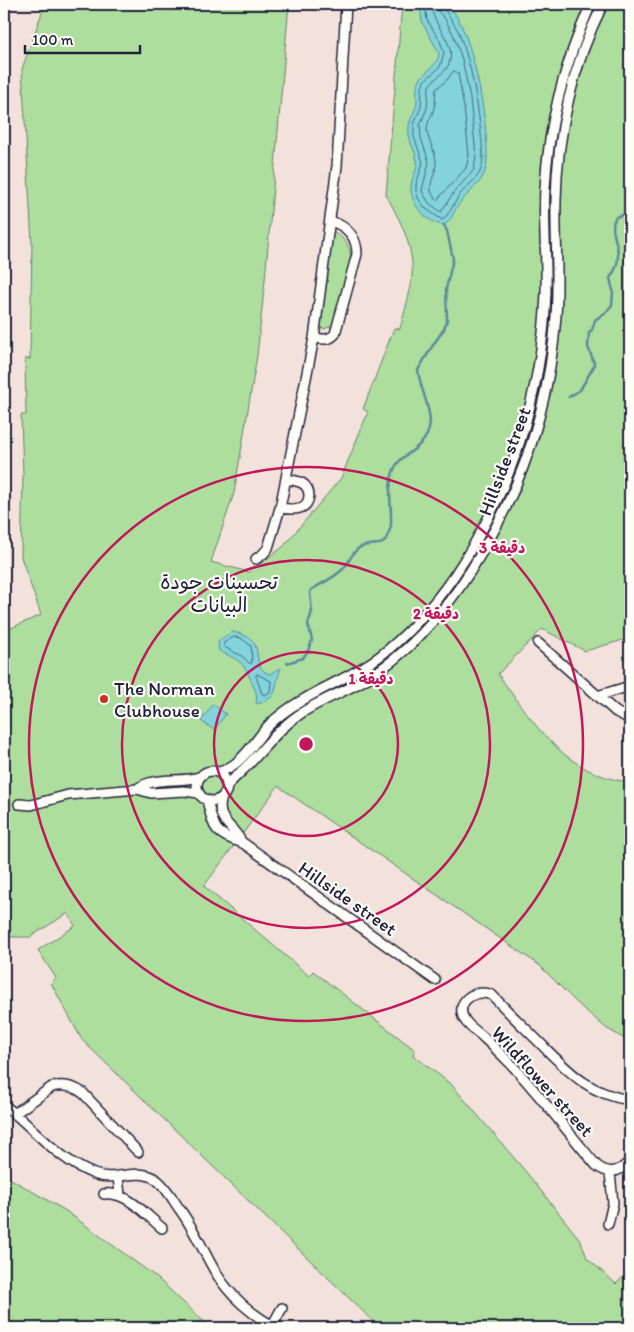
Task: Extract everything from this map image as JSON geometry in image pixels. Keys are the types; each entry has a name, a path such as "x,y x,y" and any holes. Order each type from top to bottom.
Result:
{"street":[{"path":"256,559 264,554 268,548 280,508 314,338 331,222 339,139 346,4"},
{"name":"Hillside street","path":"137,789 150,783 188,780 199,777 210,770 219,772 233,766 267,727 282,713 302,700 363,668 396,643 438,597 473,546 492,512 508,476 532,400 544,318 546,271 544,207 550,140 564,74 591,4"},
{"name":"Hillside street","path":"242,843 239,836 225,822 220,810 222,797 227,786 272,738 294,718 365,680 404,651 441,612 462,584 505,510 518,480 535,432 545,392 556,318 556,198 565,117 575,77 591,31 603,4"},
{"path":"314,338 324,340 335,334 357,254 356,242 350,232 341,225 331,222"},
{"path":"280,508 299,509 305,505 309,498 309,491 304,485 287,479"},
{"path":"473,546 482,552"},
{"path":"538,644 616,712 630,719"},
{"path":"598,696 630,686"},
{"path":"219,772 225,778 227,786"},
{"path":"199,777 197,785 199,793"},
{"path":"20,804 31,805 68,796 137,789 151,793 184,791 199,793 207,800 213,823 216,830 221,834 226,831 225,822 216,819 213,823"},
{"path":"207,800 212,801 222,797"},
{"name":"Hillside street","path":"221,834 242,843 435,980"},
{"name":"Wildflower street","path":"610,1172 600,1169 596,1165 517,1071 496,1048 467,1023 463,1016 462,1008 465,1001 470,995 477,992 485,992 492,995 576,1078 597,1091 630,1100"},
{"path":"14,1114 52,1087 59,1085 72,1086 83,1093 138,1152"},
{"path":"4,1105 38,1137 72,1162 100,1176 147,1175 162,1184 192,1226 204,1251 224,1284 241,1303 275,1327 282,1308"},
{"path":"608,1224 613,1203 610,1172 620,1170 630,1160"},
{"path":"118,1177 120,1195"},
{"path":"104,1194 120,1195 162,1228"}],"green space":[{"path":"45,4 289,4 257,356 234,493 211,562 249,572 283,547 341,478 368,412 363,409 394,328 400,329 410,289 412,275 411,254 405,234 386,195 402,4 630,4 630,638 585,651 542,629 498,674 538,728 569,758 607,778 630,782 630,1042 606,1028 577,1003 539,965 278,786 204,886 309,976 313,971 415,1050 413,1055 452,1085 526,1172 581,1241 587,1258 616,1284 630,1270 630,1328 380,1328 82,1040 51,983 56,978 38,950 75,926 68,913 30,937 4,937 4,631 41,615 21,557 23,475 21,415 26,415 25,359 30,359 32,243 22,69"},
{"path":"331,230 346,242 350,251 351,261 345,295 334,325 324,329 318,327"},
{"path":"4,1175 66,1211 156,1277 211,1328 4,1328"}],"water":[{"path":"420,4 443,4 455,14 472,55 486,133 487,154 484,174 478,184 460,202 452,217 444,225 438,224 426,217 413,200 411,193 411,184 417,161 410,138 409,125 417,102 419,82 436,63 439,53 422,22"},
{"path":"232,632 244,635 251,640 263,670 270,674 279,668 281,669 273,695 265,701 257,704 255,690 240,662 219,651 218,641"},
{"path":"213,704 226,714 214,730 201,721"}],"waterway":[{"path":"569,397 580,390 594,366 588,347 589,332 592,330 595,320 612,305 613,291 610,278 616,269 618,260 613,223 616,217 630,213"},
{"path":"287,663 303,658 312,640 308,624 312,612 311,590 339,572 359,548 380,544 385,540 391,526 390,491 393,472 398,463 426,437 430,419 418,370 444,329 447,320 446,289 453,259 444,225"}],"place":[{"name":"The Norman Clubhouse","path":"104,699"}],"district":[{"name":"تحسينات جودة البيانات","path":"219,594"}]}
